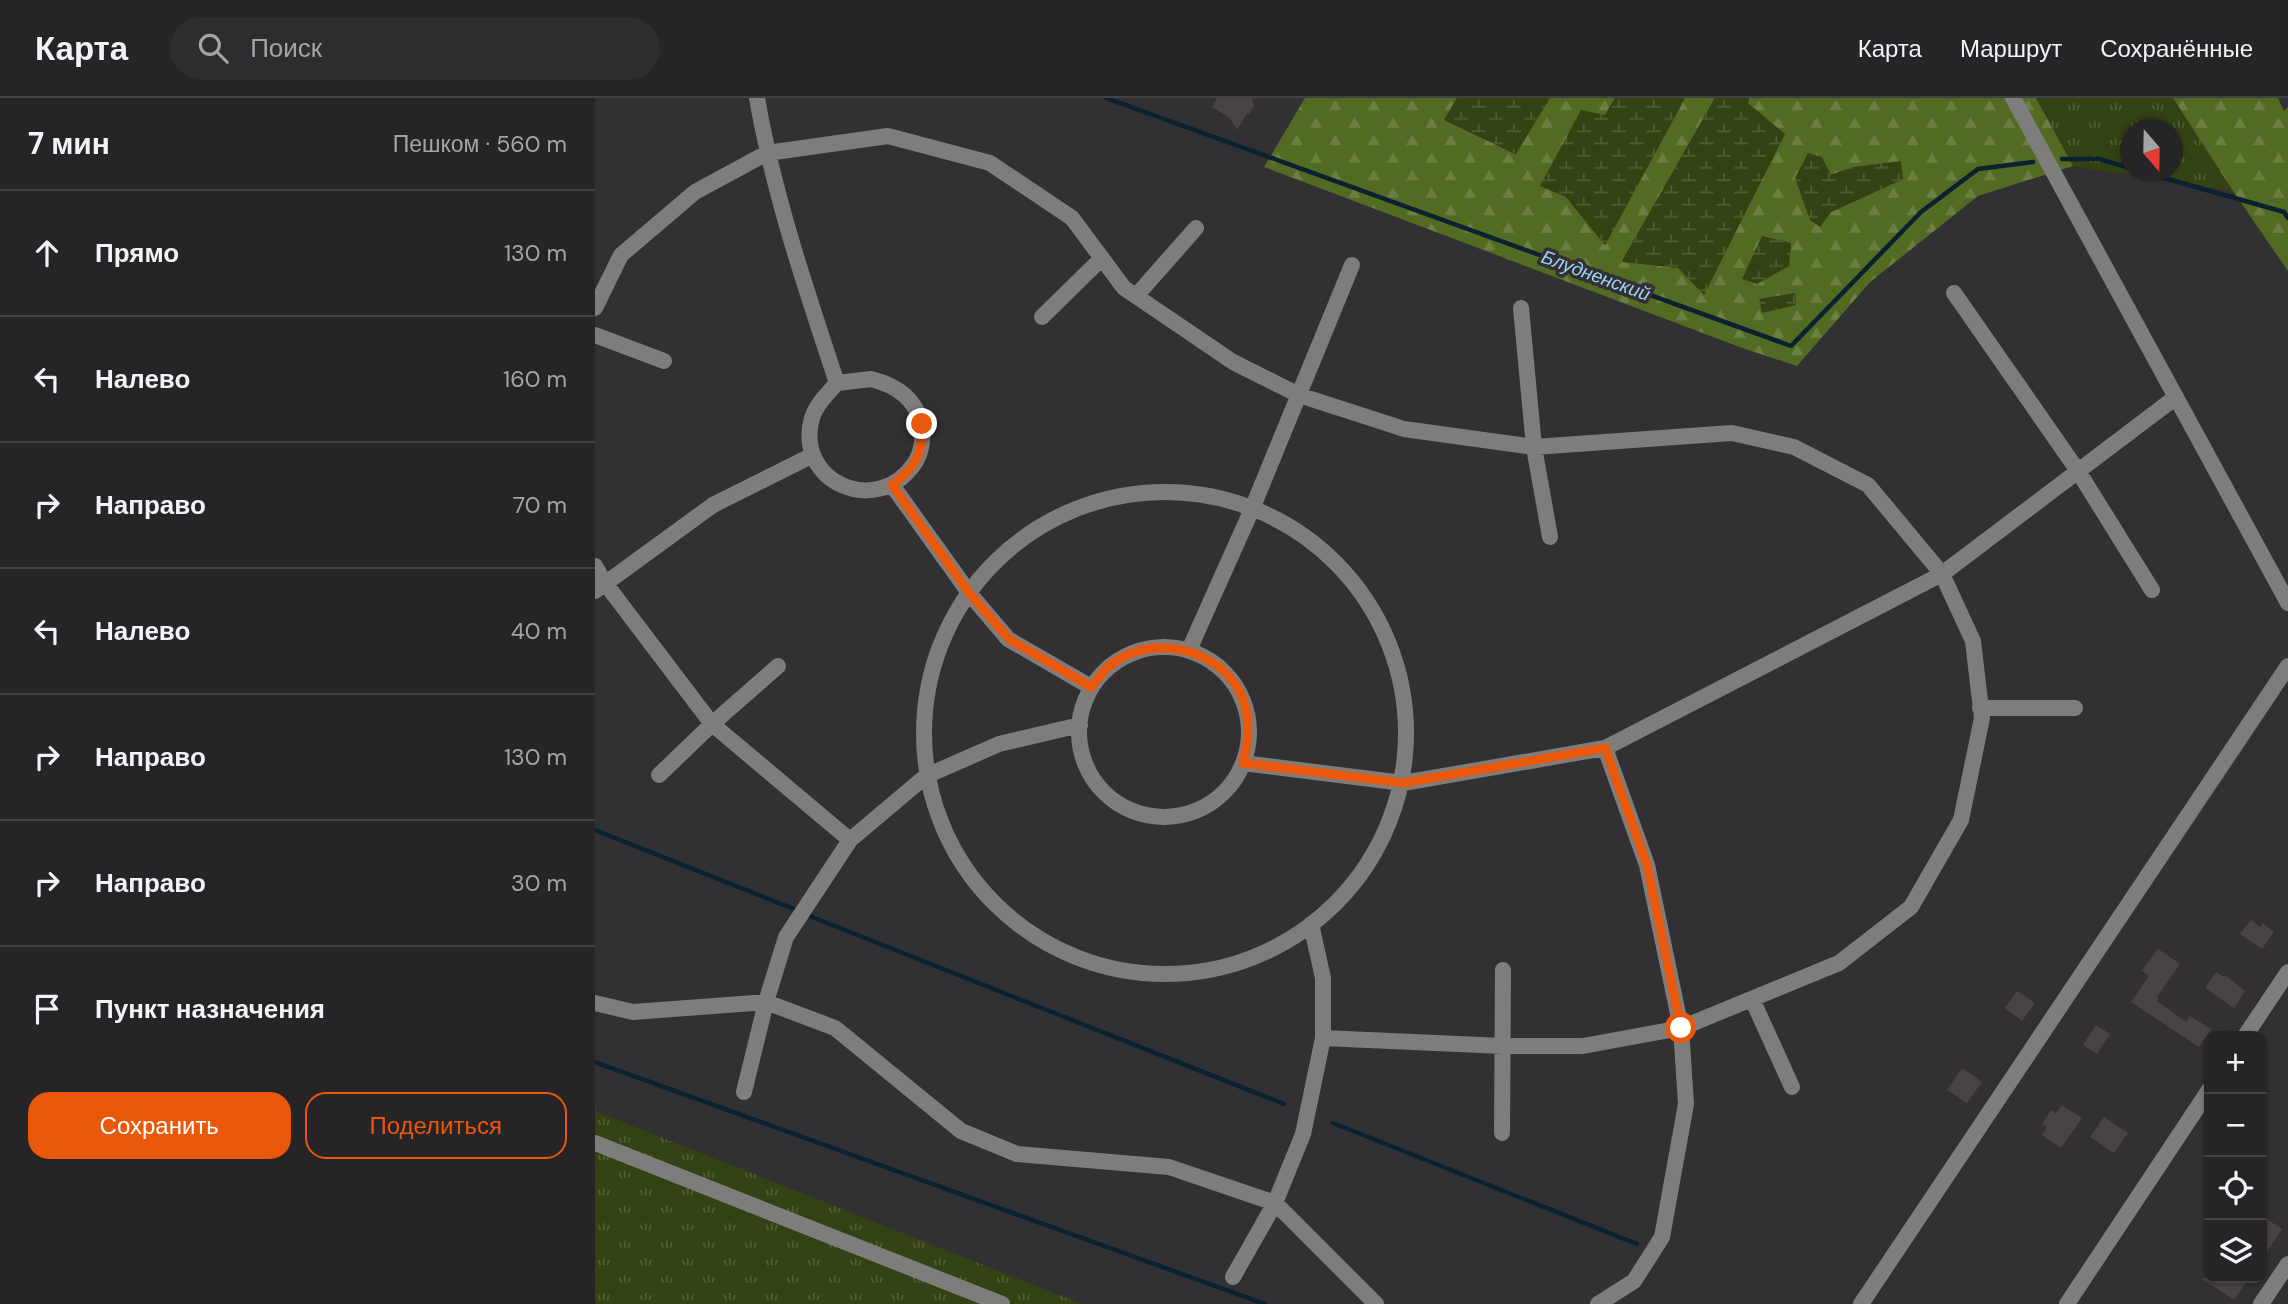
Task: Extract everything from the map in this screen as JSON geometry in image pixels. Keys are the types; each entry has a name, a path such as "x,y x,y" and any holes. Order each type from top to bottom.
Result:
{"street":[{"path":"757,98 767,153 799,267 837,383"},
{"path":"2013,98 2288,603"},
{"path":"595,308 621,255 695,192 767,153 888,136 990,163 1072,218 1124,288 1233,362 1299,395 1404,429 1534,447 1732,433 1794,447 1868,485 1942,573 1973,641 1982,718 1961,820 1911,907 1839,963 1681,1028 1583,1046 1503,1046 1323,1038"},
{"path":"1136,296 1196,228"},
{"path":"1042,317 1102,258"},
{"path":"1189,650 1252,509 1352,265"},
{"path":"1954,293 2078,471 2152,590"},
{"path":"1521,308 1534,447 1550,537"},
{"path":"595,335 664,361"},
{"path":"871,379 889,383 904,393 915,407 922,424 922,442 917,459 907,474 892,485 874,491 855,491 837,484 823,471 813,455 810,436 813,417 821,400 837,383 871,379"},
{"path":"1243,763 1403,783 1605,748 1942,573 2176,397"},
{"path":"600,587 713,505 813,455"},
{"path":"892,485 970,594 1009,639 1091,687"},
{"path":"1130,493 1208,494 1281,520 1343,567 1386,631 1407,706 1403,783 1377,852 1331,911 1270,953 1199,974 1125,973 1054,949 994,906 950,846 926,776 925,699 948,625 970,594 993,562 1056,516 1130,493"},
{"path":"595,566 600,587 712,724 850,840"},
{"path":"1161,646 1189,650 1214,663 1233,682 1246,708 1249,736 1243,763 1229,787 1207,805 1181,815 1152,816 1125,808 1103,792 1087,769 1079,741 1080,713 1091,687 1109,666 1133,652 1161,646"},
{"path":"659,775 778,666"},
{"path":"1861,1304 2288,666"},
{"path":"1980,708 2074,708"},
{"path":"744,1092 766,1002 786,937 850,840 926,776 999,744 1080,725"},
{"path":"1598,1304 1634,1281 1662,1237 1686,1104 1681,1028 1647,865 1605,748"},
{"path":"1233,1277 1275,1203 1303,1134 1323,1038 1322,978 1311,925"},
{"path":"1502,1133 1503,970"},
{"path":"2248,1031 2288,972"},
{"path":"1752,999 1792,1087"},
{"path":"595,1003 633,1012 766,1002 835,1028 961,1131 1017,1154 1169,1167 1275,1203 1376,1304"},
{"path":"2067,1304 2206,1094"},
{"path":"595,1143 1002,1304"},
{"path":"2261,1304 2288,1264"}],"green space":[{"path":"1305,98 1457,98 1445,120 1515,154 1550,98 1615,98 1605,115 1540,185 1566,197 1605,245 1685,98 1715,98 1622,261 1678,268 1749,98 2036,98 2073,166 1978,196 1870,282 1797,366 1745,349 1264,167","holes":["1854,167 1903,179 1831,212 1830,175"]},
{"path":"1457,98 1550,98 1516,154 1444,120"},
{"path":"1615,98 1685,98 1605,245 1566,197 1540,186 1581,110 1605,115"},
{"path":"1715,98 1749,98 1748,103 1785,134 1704,295 1678,268 1622,262"},
{"path":"2036,98 2173,98 2233,191 2175,182 2183,182 2183,119 2120,119 2120,173 2073,166"},
{"path":"2173,98 2278,98 2284,111 2288,107 2288,271 2233,191"},
{"path":"1808,153 1822,157 1831,175 1854,167 1901,161 1903,179 1831,212 1820,227 1810,220 1795,178"},
{"path":"1762,236 1791,243 1789,266 1757,284 1742,279"},
{"path":"1795,293 1796,305 1762,313 1759,299"},
{"path":"595,1111 1082,1304 595,1304"}],"building":[{"path":"1217,98 1252,98 1254,106 1237,130 1230,118 1212,107"},
{"path":"2251,920 2260,927 2263,923 2274,932 2262,949 2240,934"},
{"path":"2158,949 2180,964 2157,997 2157,1001 2186,1022 2190,1016 2211,1029 2204,1031 2204,1040 2199,1047 2131,1002 2149,976 2142,971"},
{"path":"2216,972 2224,977 2225,975 2245,991 2234,1008 2205,988"},
{"path":"2017,991 2035,1003 2022,1021 2005,1008"},
{"path":"2096,1025 2110,1034 2097,1054 2083,1045"},
{"path":"1962,1068 1982,1082 1967,1103 1947,1090"},
{"path":"2062,1105 2082,1118 2061,1148 2042,1135 2047,1127 2042,1124 2051,1110 2056,1113"},
{"path":"2104,1117 2128,1133 2114,1153 2090,1137"},
{"path":"2267,1219 2282,1229 2267,1252"},
{"path":"2208,1283 2246,1283 2234,1300"}],"waterway":[{"name":"Блудненский","path":"1106,98 1791,346 1921,212 1978,169 2033,162"},
{"name":"Блудненский","path":"2062,159 2099,159 2120,165"},
{"name":"Блудненский","path":"2178,182 2284,212 2288,218"},
{"path":"595,830 799,911"},
{"path":"807,915 1284,1104"},
{"path":"595,1062 1265,1304"},
{"path":"1333,1123 1637,1244"}],"route":[{"path":"922,424 922,442 917,459 907,474 892,485 970,594 1009,639 1091,687 1109,666 1133,652 1161,646 1189,650 1214,663 1233,682 1246,708 1249,736 1243,763 1403,783 1605,748 1647,865 1681,1028"}]}
